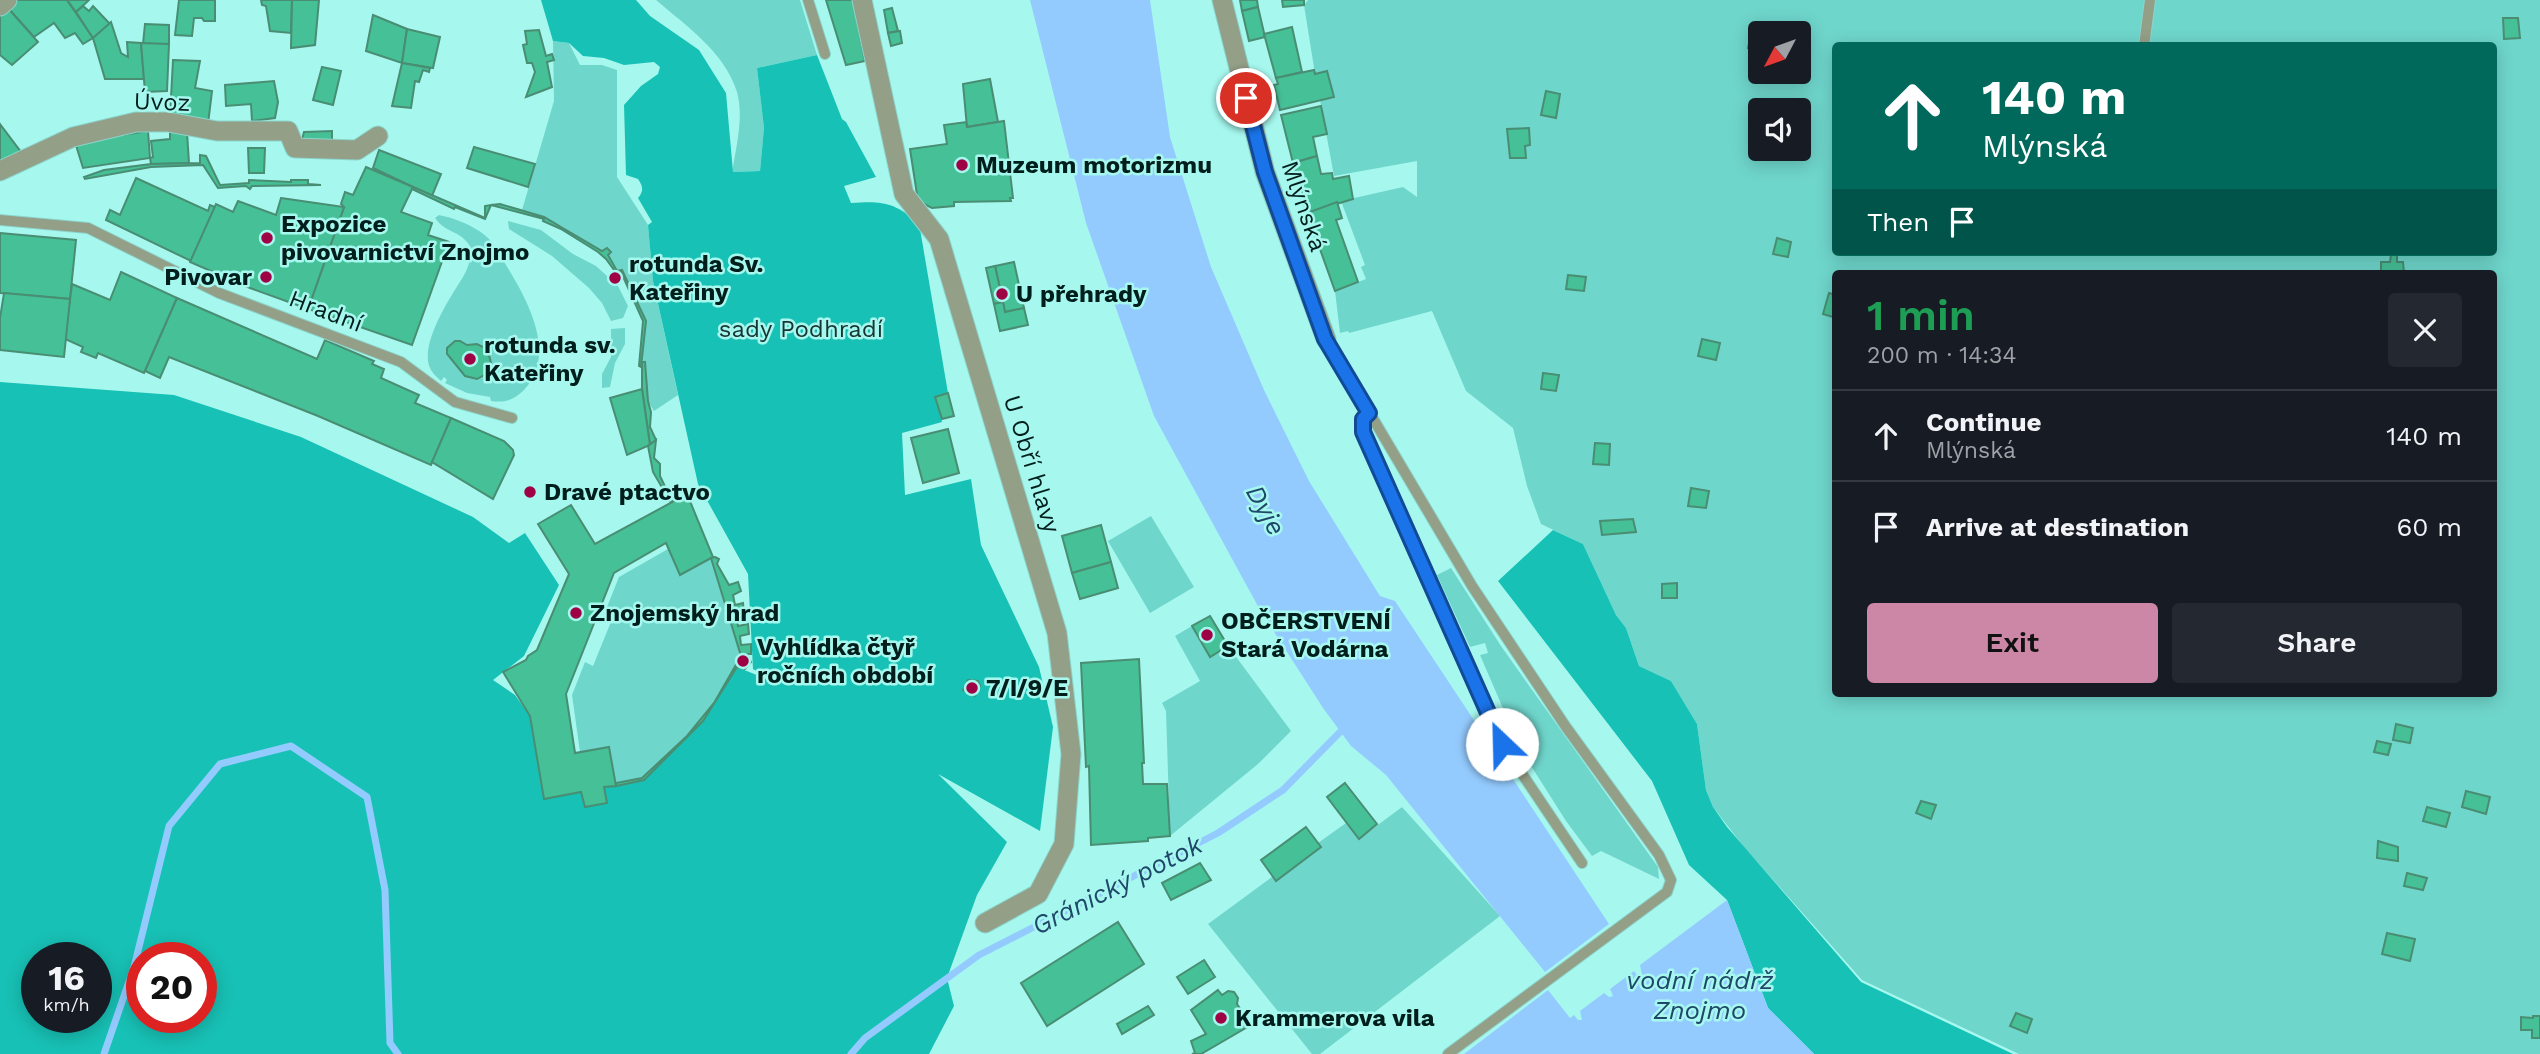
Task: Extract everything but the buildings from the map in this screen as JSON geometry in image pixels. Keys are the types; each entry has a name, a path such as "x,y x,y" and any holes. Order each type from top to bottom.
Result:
{"street":[{"path":"0,6 7,0"},
{"name":"U Obří hlavy","path":"862,0 904,194 939,239 1057,634 1072,754 1064,844 1038,894 985,923"},
{"name":"Mlýnská","path":"1222,0 1265,172 1325,339"},
{"name":"Úvoz","path":"0,171 73,136 136,122 167,122 216,131 288,131 295,148 358,150 378,136"}],"lane":[{"path":"808,0 825,54"},
{"path":"2145,42 2150,0"},
{"name":"Hradní","path":"0,220 88,228 219,293 401,362 455,402 512,418"},
{"path":"1325,339 1472,586 1566,727 1659,855 1671,880 1667,892 1448,1054"},
{"path":"1369,413 1363,419 1363,432 1502,744 1582,863"}],"shaded area":[{"path":"656,0 800,0 817,55 757,68 764,128 760,171 732,172 740,112 731,77 703,40"},
{"path":"1308,0 2540,0 2540,1054 2019,1054 1862,980 1744,847 1713,807 1706,790 1697,724 1671,681 1639,666 1626,628 1616,615 1583,544 1541,524 1527,486 1513,428 1466,391 1432,311 1340,333 1335,291 1366,279 1361,267 1365,265 1341,201 1403,187 1417,197 1417,161 1334,176 1320,100 1326,71 1315,74 1304,5"},
{"path":"553,41 569,43 580,65 602,65 617,70 617,177 648,225 653,281 678,395 654,411 648,401 645,362 642,362 646,321 622,270 617,271 608,255 611,252 607,248 602,251 560,225 522,210 554,101"},
{"path":"439,215 472,227 491,241 530,310 539,344 538,360 534,376 524,390 509,400 491,401 490,397 467,393 445,383 447,380 444,377 441,381 430,368 428,358 432,334 465,274 473,251 464,239 440,224 435,218"},
{"path":"508,221 541,230 573,254 596,266 618,286 628,306 623,318 611,321 602,303 589,288 552,256 509,229"},
{"path":"625,328 625,344 615,363 610,387 602,388 602,374 611,357 611,329"},
{"path":"1151,516 1194,587 1150,613 1108,541"},
{"path":"668,549 680,574 711,558 741,656 714,703 687,736 642,778 616,783 608,747 580,752 572,695 585,662 593,666 615,612 607,607 619,577"},
{"path":"1451,568 1501,646 1658,867 1659,879 1601,851 1592,856 1566,821 1521,750 1480,655 1488,653 1485,643 1470,647 1437,575"},
{"path":"1192,626 1209,657 1228,646 1291,731 1258,764 1170,836 1166,711 1162,703 1200,681 1175,636"},
{"path":"1402,807 1500,916 1320,1054 1312,1054 1208,924 1272,877 1276,881 1321,847 1318,843 1346,823 1359,839"}],"green space":[{"name":"sady Podhradí","path":"541,0 636,0 650,16 699,50 726,93 733,172 760,171 764,128 757,68 817,55 842,119 876,177 844,186 851,203 887,204 919,223 948,393 936,397 942,422 902,433 905,495 971,479 981,545 1039,667 1053,727 1040,831 938,774 1007,842 977,895 947,978 954,1006 929,1054 0,1054 0,382 174,395 301,437 473,517 509,543 525,533 559,585 524,656 493,680 515,695 530,716 544,799 581,792 585,807 607,803 604,787 644,780 703,721 737,667 781,685 753,669 748,574 698,484 653,281 648,225 652,222 638,198 642,191 640,182 626,175 624,105 641,86 658,74 660,67 654,62 624,65 604,58 583,56 569,43 553,41"},
{"path":"1553,530 1583,544 1616,615 1626,628 1639,666 1671,681 1697,724 1706,790 1713,807 1727,827 1861,982 2013,1054 1814,1054 1768,1008 1727,900 1689,865 1652,781 1498,581"}],"water":[{"name":"Dyje","path":"1030,0 1150,0 1170,137 1211,267 1264,390 1309,481 1380,596 1395,601 1609,924 1545,972 1386,775 1351,746 1323,708 1260,610 1154,416 1086,223"},
{"name":"vodní nádrž Znojmo","path":"1727,900 1768,1008 1814,1054 1464,1054 1548,990 1570,1018 1574,1015 1578,1020 1582,1020 1580,1011 1604,993 1609,997 1613,996 1610,989 1634,971 1637,975 1642,975 1640,965"}],"waterway":[{"name":"Gránický potok","path":"851,1054 865,1038 979,955 1218,833 1283,790 1346,726"},
{"name":"Gránický potok","path":"104,1054 134,967 169,826 220,764 291,746 367,797 385,890 390,1043 398,1054"}],"place":[{"name":"Muzeum motorizmu","path":"962,165"},
{"name":"Expozice pivovarnictví Znojmo","path":"267,238"},
{"name":"Pivovar","path":"266,277"},
{"name":"rotunda Sv. Kateřiny","path":"615,278"},
{"name":"U přehrady","path":"1002,294"},
{"name":"rotunda sv. Kateřiny","path":"470,359"},
{"name":"Dravé ptactvo","path":"530,492"},
{"name":"Znojemský hrad","path":"576,613"},
{"name":"OBČERSTVENÍ Stará Vodárna","path":"1207,635"},
{"name":"Vyhlídka čtyř ročních období","path":"743,661"},
{"name":"7/I/9/E","path":"972,688"},
{"name":"Krammerova vila","path":"1221,1018"}],"route":[{"path":"1246,98 1265,172 1325,339 1369,413 1363,419 1363,432 1502,744"}]}
